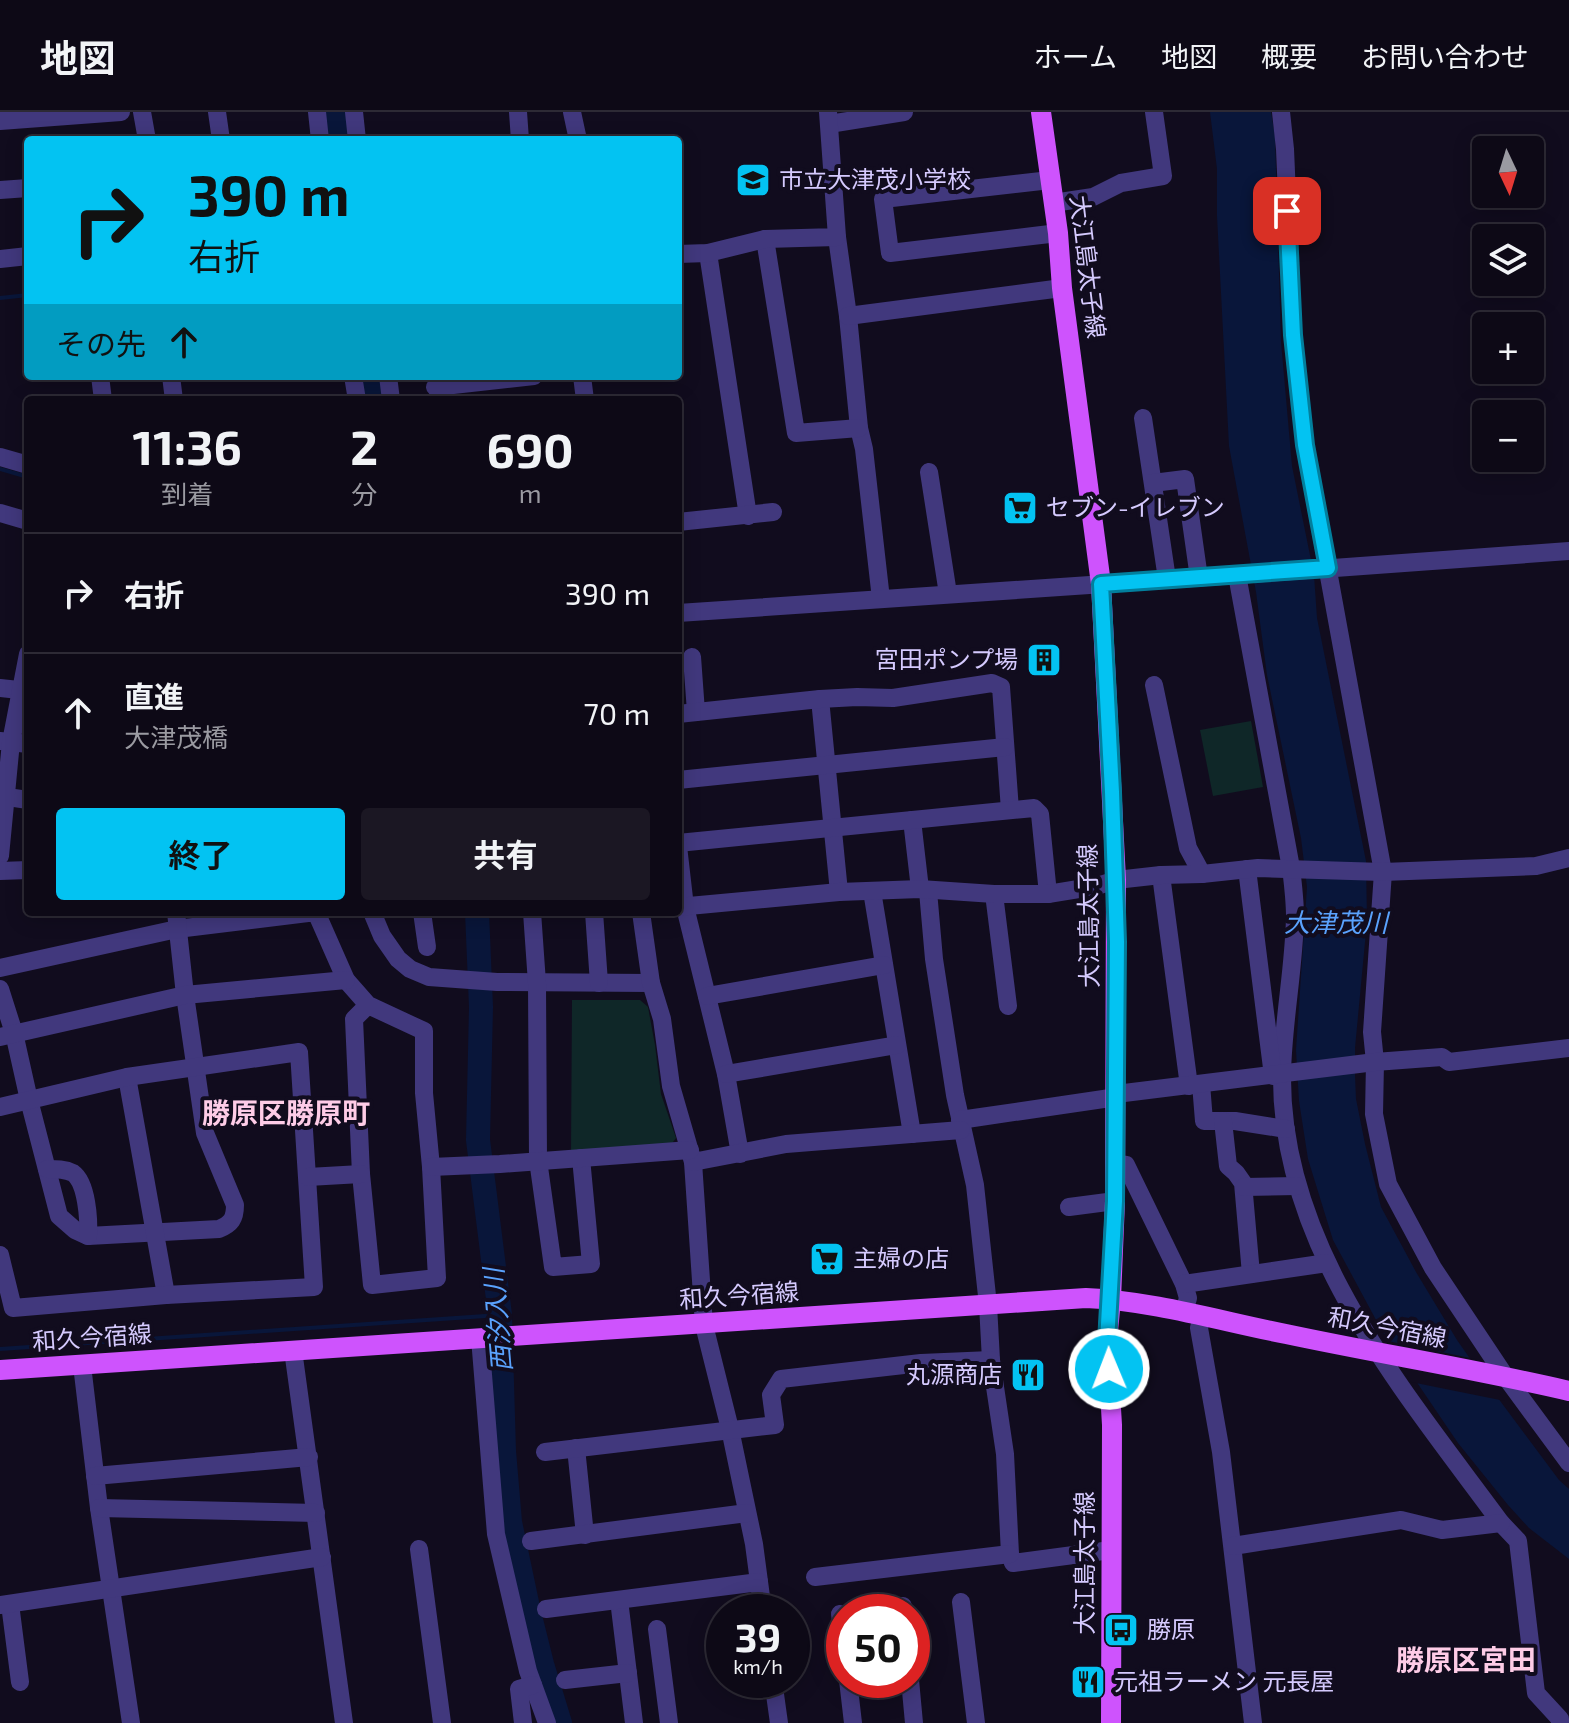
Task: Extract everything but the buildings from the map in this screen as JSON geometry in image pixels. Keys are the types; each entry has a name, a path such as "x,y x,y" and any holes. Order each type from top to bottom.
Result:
{"main road":[{"name":"大江島太子線","path":"1041,112 1101,584 1116,880 1115,1201 1107,1342 1112,1425 1111,1723"},
{"name":"和久今宿線","path":"0,1370 1086,1298 1111,1299 1193,1314 1569,1391"}],"street":[{"path":"0,121 121,112"},
{"path":"132,112 135,136"},
{"path":"142,112 146,136"},
{"path":"217,112 220,136"},
{"path":"317,112 320,136"},
{"path":"354,112 357,136"},
{"path":"518,112 520,136"},
{"path":"572,112 577,136"},
{"path":"881,599 837,237 828,118 904,112"},
{"path":"1053,203 1093,197 1121,183 1163,176 1154,112"},
{"path":"1281,112 1295,351 1305,445 1383,872 1372,1032 1374,1114 1388,1184 1433,1268 1505,1376 1569,1463"},
{"path":"1050,180 883,199 890,253 1058,233"},
{"path":"0,190 24,188"},
{"path":"682,254 708,253 765,239 837,237"},
{"path":"765,239 796,433 859,428"},
{"path":"708,253 748,516"},
{"path":"0,259 24,256"},
{"path":"848,316 1062,288"},
{"path":"436,388 501,380"},
{"path":"1143,418 1167,579"},
{"path":"0,457 24,464"},
{"path":"929,472 948,594"},
{"path":"1153,483 1185,479 1199,578"},
{"path":"682,522 773,512"},
{"path":"0,513 24,520"},
{"path":"682,613 1569,551"},
{"path":"1237,575 1291,868 1295,916 1278,1075"},
{"path":"692,657 687,713 820,699 893,698 992,683 1001,687 1010,810"},
{"path":"1154,685 1188,848 1202,874"},
{"path":"0,688 24,691 3,797 0,856"},
{"path":"820,699 839,892"},
{"path":"682,780 1005,747"},
{"path":"3,797 24,800"},
{"path":"682,845 1034,808 1040,814 1048,894"},
{"path":"912,820 961,1125 975,1185 991,1360 1005,1454 1010,1554 1013,1563 1111,1550"},
{"path":"740,1154 726,1074 682,907 839,892 924,890 1048,894 1116,880 1247,869 1383,872 1536,866 1569,858"},
{"path":"1247,869 1297,1186 1327,1263 1377,1353 1501,1523 1518,1541 1536,1693 1560,1719 1560,1723"},
{"path":"0,871 24,870"},
{"path":"1161,875 1195,1085 1204,1121 1235,1121 1286,1129"},
{"path":"872,891 912,1134"},
{"path":"994,894 1008,1006"},
{"path":"0,968 177,921 254,916"},
{"path":"318,916 346,980 368,1005 424,1031 424,1093 437,1278 372,1285 361,1174 354,1019 368,1005"},
{"path":"374,916 388,947 398,959 410,969 429,977 497,982 651,983"},
{"path":"423,916 427,947"},
{"path":"532,916 537,983 538,1160 553,1267 591,1264 581,1158"},
{"path":"594,916 599,983"},
{"path":"642,916 651,983 662,1019 671,1086 692,1156 704,1325 730,1429 761,1594"},
{"path":"0,989 7,1035 29,1100 59,1216 75,1230 88,1236 219,1229 229,1225 235,1215 235,1205 205,1133 177,921"},
{"path":"707,996 884,965"},
{"path":"7,1035 185,995 346,980"},
{"path":"726,1074 897,1045"},
{"path":"431,1167 581,1158 740,1154 786,1144 912,1134 1116,1096 1195,1085 1375,1062 1442,1057 1449,1062 1569,1048"},
{"path":"0,1107 127,1077 299,1052 314,1287 13,1308 0,1255"},
{"path":"127,1077 166,1295"},
{"path":"1223,1121 1228,1166 1244,1187 1251,1274"},
{"path":"1114,1163 1126,1165 1184,1284 1199,1328 1221,1452 1253,1723"},
{"path":"47,1169 70,1171 80,1179 89,1221 88,1236"},
{"path":"308,1177 361,1174"},
{"path":"1244,1187 1297,1186"},
{"path":"1069,1207 1115,1201"},
{"path":"1184,1284 1327,1263"},
{"path":"482,1338 496,1534 528,1671 547,1723"},
{"path":"293,1350 344,1723"},
{"path":"545,1452 775,1425 771,1395 781,1379 921,1363 991,1360"},
{"path":"82,1365 99,1508 131,1723"},
{"path":"576,1448 585,1535"},
{"path":"95,1476 309,1457"},
{"path":"99,1508 316,1513"},
{"path":"531,1541 747,1513"},
{"path":"1233,1546 1401,1520 1442,1530 1501,1523"},
{"path":"419,1549 442,1723"},
{"path":"815,1577 1010,1554"},
{"path":"20,1682 5,1604 322,1557"},
{"path":"546,1609 759,1582"},
{"path":"619,1600 634,1723"},
{"path":"961,1602 976,1723"},
{"path":"657,1629 669,1723"},
{"path":"565,1680 628,1673"},
{"path":"523,1723 519,1689 533,1685"},
{"path":"776,1698 779,1723"},
{"path":"850,1698 853,1723"},
{"path":"912,1698 914,1723"}],"green space":[{"path":"1251,721 1263,787 1213,796 1200,730"},
{"path":"572,1000 640,1000 648,1007 661,1094 676,1138 670,1146 571,1153"}],"water":[{"name":"大津茂川","path":"1210,112 1271,112 1275,136 1281,342 1292,466 1314,575 1317,618 1366,861 1367,921 1355,1048 1356,1099 1365,1144 1381,1207 1416,1272 1492,1390 1569,1489 1569,1559 1529,1528 1508,1505 1458,1443 1382,1331 1333,1240 1308,1159 1299,1101 1296,1050 1307,887 1301,838 1267,675 1256,592 1229,446 1217,169"}],"pier":[{"path":"1383,1340 1475,1359 1505,1401 1411,1382"}],"waterway":[{"name":"西汐入川","path":"335,112 338,136"},
{"path":"0,298 24,295"},
{"name":"西汐入川","path":"370,380 372,396"},
{"path":"0,469 24,476"},
{"name":"西汐入川","path":"477,916 481,1007 478,1140 500,1315 504,1451 510,1522 529,1612 560,1723"},
{"path":"0,1349 500,1315"}],"place":[{"name":"市立大津茂小学校","path":"753,180"},
{"name":"セブン-イレブン","path":"1020,508"},
{"name":"宮田ポンプ場","path":"1044,660"},
{"name":"主婦の店","path":"827,1259"},
{"name":"丸源商店","path":"1028,1375"},
{"name":"勝原","path":"1121,1630"},
{"name":"元祖ラーメン 元長屋","path":"1088,1682"}],"district":[{"name":"勝原区勝原町","path":"286,1113"},
{"name":"勝原区宮田","path":"1466,1660"}],"route":[{"path":"1109,1369 1107,1342 1117,1097 1117,942 1101,584 1328,568 1305,445 1293,335 1287,211"}]}
